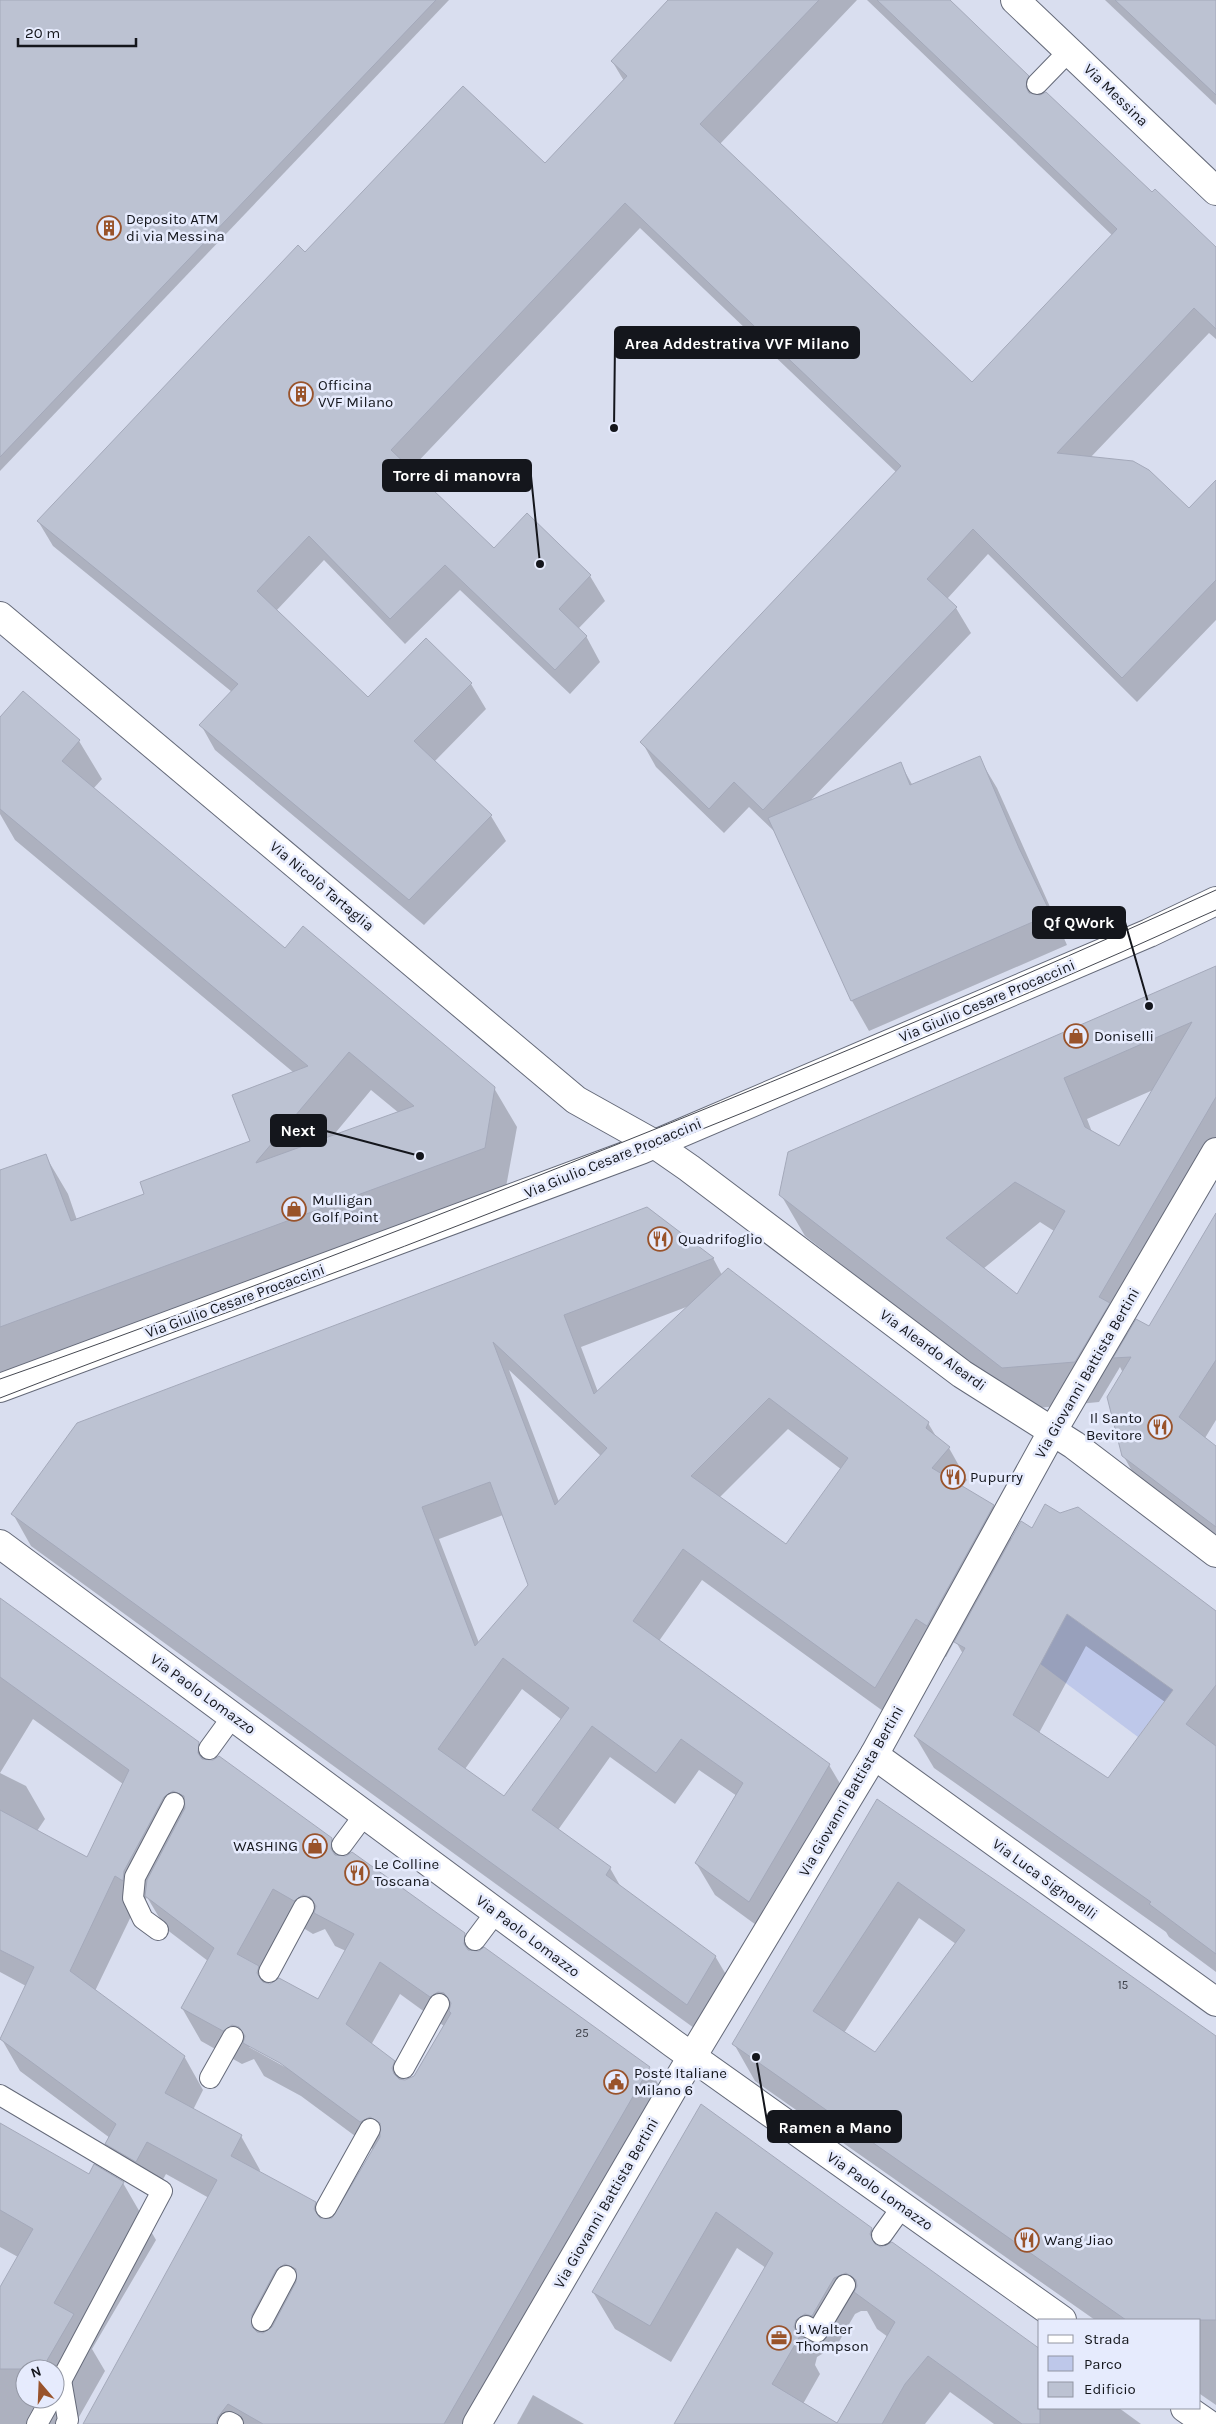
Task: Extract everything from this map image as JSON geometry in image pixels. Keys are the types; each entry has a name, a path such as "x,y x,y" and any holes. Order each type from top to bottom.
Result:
{"street":[{"name":"Via Messina","path":"1015,0 1216,191"},
{"name":"Via Nicolò Tartaglia","path":"0,616 512,1044 576,1100 653,1143"},
{"name":"Via Giulio Cesare Procaccini","path":"0,1388 605,1163 1149,933 1216,901"},
{"name":"Via Aleardo Aleardi","path":"653,1143 962,1374 1074,1445 1216,1553"},
{"name":"Via Giovanni Battista Bertini","path":"477,2424 692,2057 874,1755 1052,1432 1216,1152"},
{"name":"Via Paolo Lomazzo","path":"0,1544 692,2057 1061,2319"},
{"name":"Via Luca Signorelli","path":"874,1755 1216,2002"},
{"path":"1186,2409 1208,2424"}],"lane":[{"path":"1037,84 1069,51"},
{"path":"210,1749 233,1716"},
{"path":"158,1930 143,1919 133,1898 135,1878 174,1803"},
{"path":"342,1845 365,1814"},
{"path":"269,1972 304,1907"},
{"path":"475,1940 496,1912"},
{"path":"404,2068 440,2004"},
{"path":"210,2078 233,2037"},
{"path":"0,2094 162,2191 65,2373"},
{"path":"326,2208 370,2129"},
{"path":"882,2235 902,2207"},
{"path":"262,2320 286,2276"},
{"path":"806,2326 817,2332 845,2285"},
{"path":"38,2424 46,2409"},
{"path":"65,2409 68,2420 66,2424"},
{"path":"228,2424 229,2422 233,2424"}],"green space":[{"path":"1067,1614 1173,1690 1138,1737 1039,1663"}],"building":[{"name":"Deposito ATM di via Messina","path":"0,0 436,0 0,457"},
{"path":"668,0 819,0 700,124 972,382 1117,229 877,0 950,0 1029,76 1026,87 1029,93 1040,95 1046,92 1152,192 1155,189 1216,247 1216,329 1194,308 1057,453 1133,461 1149,470 1189,508 1216,480 1216,580 1122,678 973,529 927,579 957,607 763,810 734,782 709,809 640,742 901,466 625,203 391,450 494,548 527,513 591,575 559,609 587,636 555,670 445,565 390,619 309,536 257,591 368,697 426,638 472,683 414,741 492,815 409,900 199,725 238,684 37,521 298,245 305,252 463,86 545,163 627,76 611,61"},
{"path":"1115,0 1216,0 1216,95"},
{"path":"23,691 80,740 62,761 285,948 303,926 495,1087 485,1148 0,1327 0,1170 46,1154 71,1221 144,1194 140,1182 250,1141 232,1095 308,1066 0,809 0,717","holes":["349,1052 414,1106 256,1163"]},
{"path":"980,756 1019,848 1051,914 851,1001 768,818 901,762 910,785"},
{"path":"1216,966 1216,1097 1099,1297 1110,1303 1075,1362 1002,1368 779,1195 788,1152","holes":["1192,1022 1119,1146 1085,1127 1064,1078","1015,1182 1065,1211 1017,1294 946,1238"]},
{"path":"647,1207 714,1258 564,1315 594,1394 728,1268 929,1422 926,1428 950,1447 932,1468 994,1505 927,1626 916,1619 875,1688 683,1549 633,1621 830,1764 749,1902 695,1863 743,1783 681,1739 656,1773 592,1726 532,1810 611,1867 606,1875 716,1956 687,2005 11,1514 77,1423","holes":["493,1342 607,1448 555,1505","769,1398 848,1458 786,1544 691,1476","490,1482 528,1585 475,1646 422,1507","503,1658 569,1708 504,1796 438,1749"]},
{"path":"1216,1213 1216,1360 1179,1417 1216,1446 1216,1527 1122,1456 1107,1397 1131,1357 1113,1358 1136,1319 1149,1326"},
{"path":"1045,1504 1060,1513 1078,1507 1216,1611 1216,1685 1186,1724 1216,1746 1216,1954 1149,1904 1151,1902 914,1736 965,1648 954,1642 1021,1521 1032,1528","holes":["1067,1614 1173,1690 1108,1778 1013,1715"]},
{"path":"0,1598 199,1742 198,1753 202,1759 213,1760 219,1756 332,1838 331,1849 335,1855 346,1856 352,1852 465,1933 464,1944 468,1950 479,1951 484,1947 650,2067 444,2424 263,2424 228,2404 218,2417 216,2424 83,2424 217,2180 147,2142 136,2162 105,2144 116,2124 0,2039 34,1967 0,1950 0,1810 87,1857 129,1770 0,1677","holes":["173,1791 184,1796 185,1808 147,1880 145,1896 214,1948 181,2008 223,2031 232,2025 239,2027 245,2036 243,2043 280,2063 360,2122 370,2117 380,2123 380,2137 332,2218 320,2218 314,2209 316,2202 231,2156 242,2135 165,2093 185,2056 70,1971 115,1876 123,1881 124,1871 164,1797","273,1889 294,1901 303,1895 310,1897 316,1906 314,1913 354,1934 318,1999 279,1978 270,1984 263,1982 257,1973 259,1966 237,1954","380,1962 430,1997 438,1992 444,1993 451,2003 449,2011 451,2013 414,2076 405,2080 399,2079 394,2074 392,2068 395,2061 346,2024","285,2264 296,2269 296,2282 272,2327 263,2333 257,2332 252,2327 252,2315 276,2270"]},
{"path":"877,1799 1216,2036 1216,2320 1125,2319 732,2044","holes":["898,1882 965,1930 875,2052 813,2011"]},
{"path":"701,2104 872,2228 870,2234 875,2244 881,2247 892,2242 1038,2348 1038,2409 1040,2409 1040,2424 1022,2424 928,2356 905,2384 882,2424 674,2424 773,2253 716,2212 650,2326 592,2292","holes":["846,2273 856,2280 857,2286 854,2292 895,2322 837,2423 772,2384 800,2336 794,2327 796,2320 805,2314 812,2316 834,2278"]},
{"path":"0,2123 89,2174 94,2164 124,2182 54,2303 74,2314 48,2359 15,2359 15,2369 0,2369 0,2287 33,2229 0,2210"}],"tram line":[{"path":"0,1379 263,1282 621,1143 920,1020 1216,890"},
{"path":"0,1398 404,1246 652,1149 935,1033 1216,910"}],"place":[{"name":"Deposito ATM di via Messina","path":"109,228"},
{"name":"Officina VVF Milano","path":"301,394"},
{"name":"Area Addestrativa VVF Milano","path":"614,428"},
{"name":"Torre di manovra","path":"540,564"},
{"name":"Qf QWork","path":"1149,1006"},
{"name":"Doniselli","path":"1076,1036"},
{"name":"Next","path":"420,1156"},
{"name":"Mulligan Golf Point","path":"294,1209"},
{"name":"Quadrifoglio","path":"660,1239"},
{"name":"Il Santo Bevitore","path":"1160,1427"},
{"name":"Pupurry","path":"953,1477"},
{"name":"WASHING","path":"315,1846"},
{"name":"Le Colline Toscana","path":"357,1873"},
{"name":"Ramen a Mano","path":"756,2057"},
{"name":"Poste Italiane Milano 6","path":"616,2082"},
{"name":"Wang Jiao","path":"1027,2240"},
{"name":"J. Walter Thompson","path":"779,2338"}]}
